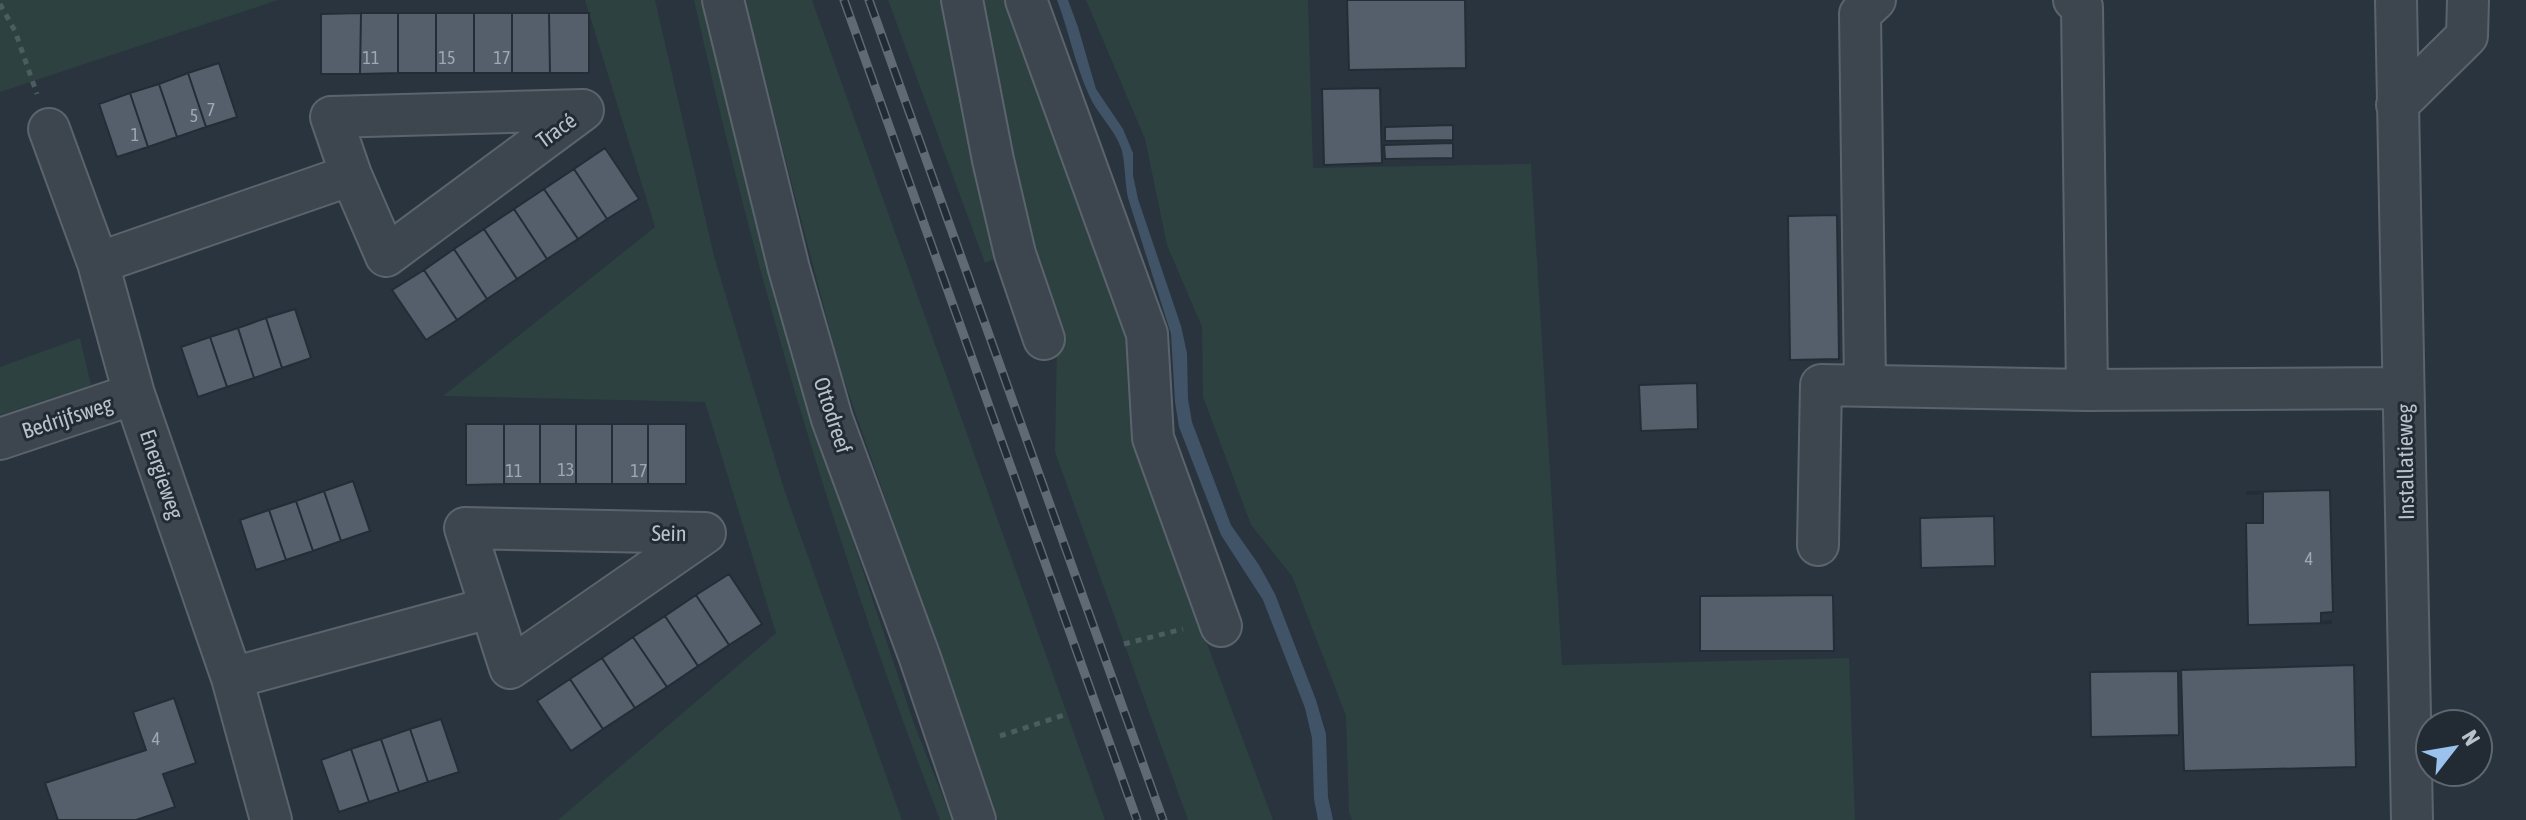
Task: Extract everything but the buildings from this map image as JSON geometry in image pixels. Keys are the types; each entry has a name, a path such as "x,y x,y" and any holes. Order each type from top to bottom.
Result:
{"street":[{"name":"Ottodreef","path":"723,0 789,269 832,419 920,658 975,820"},
{"path":"962,0 1015,254 1044,339"},
{"path":"1026,0 1147,334 1153,438 1203,628"},
{"path":"1865,384 1860,14 1875,0"},
{"path":"2074,0 2082,7 2087,390"},
{"name":"Installatieweg","path":"2396,0 2412,820"},
{"path":"2397,105 2467,36 2468,0"},
{"name":"Tracé","path":"583,110 386,256 351,175 331,117 583,110"},
{"name":"Energieweg","path":"49,129 98,263 134,394 232,678 271,820"},
{"path":"98,263 351,175"},
{"path":"1818,545 1821,385 2087,390 2403,388"},
{"name":"Bedrijfsweg","path":"0,439 134,394"},
{"name":"Sein","path":"465,528 705,533 510,668 489,608 465,528"},
{"path":"232,678 489,608"}],"path":[{"path":"0,4 15,31 49,129"},
{"path":"1124,644 1203,628"},
{"path":"1000,736 1067,714"}],"green space":[{"path":"0,0 278,0 0,92"},
{"path":"585,0 655,0 714,256 784,489 902,820 558,820 776,633 705,402 443,396 655,227"},
{"path":"694,0 710,0 807,402 913,721 952,820 940,820 902,720 833,517 744,208"},
{"path":"744,0 812,0 1105,820 998,820 840,369"},
{"path":"888,0 946,0 999,257 985,263"},
{"path":"977,0 1006,0 1119,313 1129,348 1140,464 1273,820 1188,820 1055,452 1057,337 1036,284"},
{"path":"1086,0 1308,0 1313,168 1531,164 1562,665 1849,658 1855,820 1352,820 1349,812 1346,716 1292,576 1251,525 1203,397 1202,327 1167,245 1145,139"},
{"path":"80,338 91,385 0,415 0,367"}],"water":[{"path":"1057,0 1068,0 1096,89 1123,129 1133,153 1138,199 1181,326 1187,353 1192,422 1231,525 1275,594 1316,700 1326,734 1328,797 1333,820 1318,820 1314,799 1312,738 1305,708 1263,600 1221,535 1179,427 1171,334 1128,198 1121,148 1089,95"}],"railway":[{"path":"844,0 1137,820"},
{"path":"869,0 1163,820"}]}
